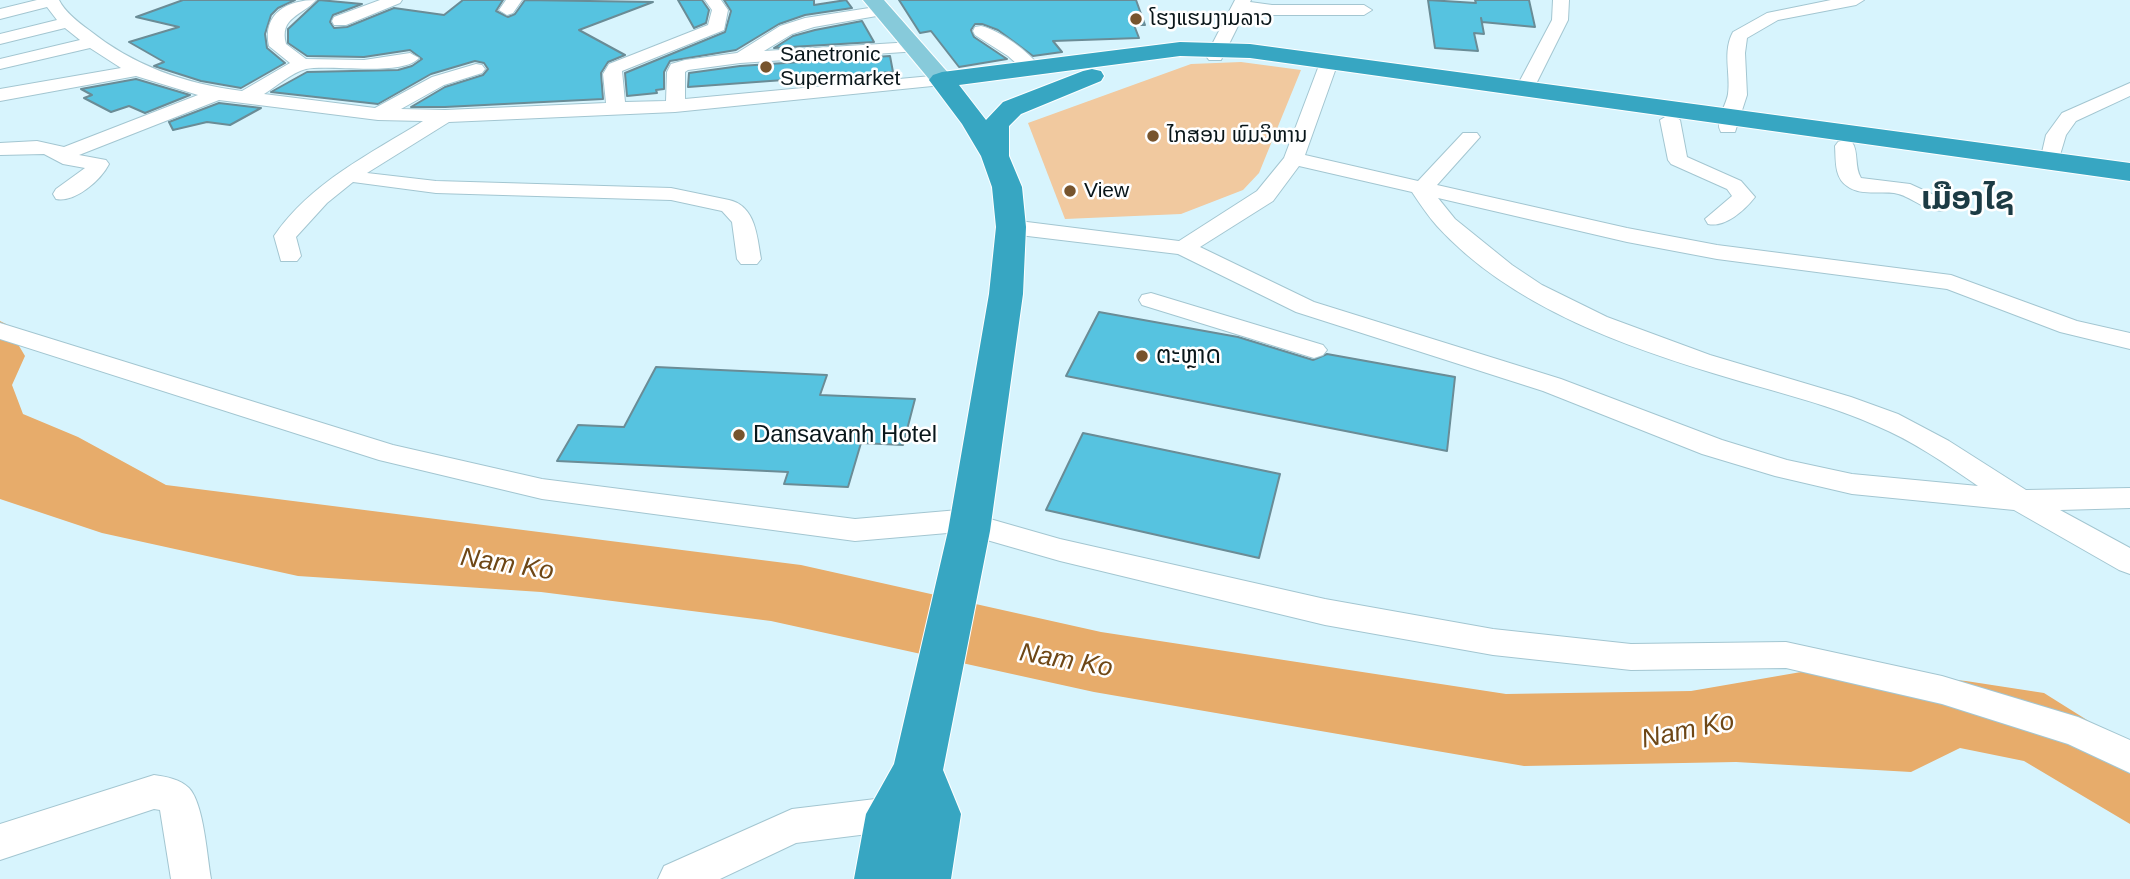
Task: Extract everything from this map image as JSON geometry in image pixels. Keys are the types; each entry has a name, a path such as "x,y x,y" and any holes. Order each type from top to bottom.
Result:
{"highway":[{"path":"946,86 1032,68 1180,49 1487,87 1670,120 1728,122 1837,134 2130,172"},
{"path":"946,86 1102,72 1216,52 1487,87 1525,88 1728,122 1845,146 2130,187"},
{"path":"995,156 996,125 1012,108 1102,72"},
{"path":"881,879 892,814 922,750 970,525 1006,295 1012,227 1007,187 995,156 974,122 946,86"},
{"path":"922,750 935,814 924,879"}],"main road":[{"path":"878,6 946,86"}],"street":[{"path":"302,64 278,46 275,27 280,17 308,0"},
{"path":"340,21 394,0"},
{"path":"616,108 612,74 615,68 714,29 718,26 720,10 713,0"},
{"path":"1525,88 1560,20 1561,0"},
{"path":"1728,122 1737,102 1734,49 1739,36 1773,16 1856,0"},
{"path":"0,14 51,1 68,22 93,41 137,70 172,83 217,94 377,114 445,116 675,106 946,86"},
{"path":"1216,52 1242,3 1272,10 1364,10"},
{"path":"740,58 786,30 878,6"},
{"path":"0,39 68,22"},
{"path":"981,31 1014,52 1032,68"},
{"path":"0,64 93,41"},
{"path":"675,106 677,68 685,65 740,58 913,47"},
{"path":"244,98 302,64 364,65 410,58"},
{"path":"1183,248 1265,195 1294,159 1327,68"},
{"path":"377,114 439,81 476,69"},
{"path":"0,95 137,70"},
{"path":"2050,161 2056,135 2069,117 2130,89"},
{"path":"64,154 217,94"},
{"path":"289,256 285,236 319,198 350,175 445,116"},
{"path":"1670,120 1678,160 1734,185 1744,197 1716,219"},
{"path":"1421,190 1470,137"},
{"path":"0,149 34,146 64,154 70,160 99,166 64,194"},
{"path":"1845,146 1849,176 1855,183 1912,191 1937,205"},
{"path":"1294,159 1421,190 1717,252 1951,282 2069,327 2130,341"},
{"path":"350,175 369,180 436,187 671,194 729,206 743,221 749,258"},
{"path":"1421,190 1445,223 1488,259 1552,301 1595,322 1701,361 1845,403 1890,421 1939,445 2020,499 2130,562"},
{"path":"1012,227 1183,248 1305,307 1552,385 1712,447 1784,469 1852,484 2020,499 2130,498"},
{"path":"1231,325 1261,286"},
{"path":"1150,300 1314,350"},
{"path":"0,331 389,453 542,489 855,530 970,525 1060,550 1325,612 1493,642 1631,657 1786,655 1942,690 2078,732 2130,757"},
{"path":"0,842 154,792 169,794 178,802 191,879"},
{"path":"678,879 793,826 892,814"}],"shaded area":[{"path":"1241,62 1301,70 1259,173 1243,190 1181,214 1065,219 1028,123 1191,64"}],"water":[{"name":"Nam Ko","path":"0,321 6,324 25,356 12,385 23,414 78,437 166,485 801,565 1101,632 1506,694 1691,691 1830,667 1966,681 2044,693 2130,747 2130,824 2024,761 1960,748 1911,772 1736,762 1524,766 1094,692 771,621 541,592 298,576 102,533 0,499"}],"building":[{"path":"183,0 295,0 278,8 271,15 265,34 267,48 285,63 241,88 201,81 154,66 164,62 129,42 179,27 136,17"},
{"path":"319,0 362,4 333,15 330,22 334,28 347,27 394,8 444,15 463,0 503,0 496,11 508,17 515,14 525,0 653,2 579,30 625,55 608,62 601,73 603,99 411,107 445,87 483,75 488,69 484,63 475,61 431,74 378,104 271,92 307,72 398,70 412,66 422,59 410,50 364,57 307,56 288,43 288,29"},
{"path":"678,0 702,0 709,10 706,23 694,28"},
{"path":"724,0 814,0 814,5 846,0 852,8 805,15 779,24 736,50 670,61 664,72 664,89 656,90 657,93 627,96 625,73 725,32 731,11"},
{"path":"899,0 1136,0 1145,25 1134,25 1139,38 1053,41 1062,52 1033,56 998,30 975,24 971,30 974,37 1007,59 959,67 931,31 920,33"},
{"path":"1428,0 1476,3 1475,0 1529,0 1535,27 1482,22 1481,18 1484,34 1474,33 1478,51 1435,48"},
{"path":"862,21 874,42 774,48 793,36"},
{"path":"890,56 893,72 688,87 689,73 740,66"},
{"path":"136,79 190,95 145,113 129,106 111,112 84,98 92,95 81,89"},
{"path":"219,103 261,108 230,125 207,122 173,130 169,122"},
{"path":"1099,312 1238,337 1313,360 1327,354 1455,377 1447,451 1066,376"},
{"name":"Dansavanh Hotel","path":"656,367 827,375 820,395 915,399 903,445 861,443 848,487 784,484 788,472 557,461 578,425 624,427"},
{"path":"1083,433 1280,474 1259,558 1046,510"}],"place":[{"name":"ໂຮງແຮມງາມລາວ","path":"1136,19"},
{"name":"Sanetronic Supermarket","path":"766,67"},
{"name":"ໄກສອນ ພົມວິຫານ","path":"1153,136"},
{"name":"View","path":"1070,191"},
{"name":"ຕະຫຼາດ","path":"1142,356"},
{"name":"Dansavanh Hotel","path":"739,435"}],"district":[{"name":"ເມືອງໄຊ","path":"1968,200"}]}
